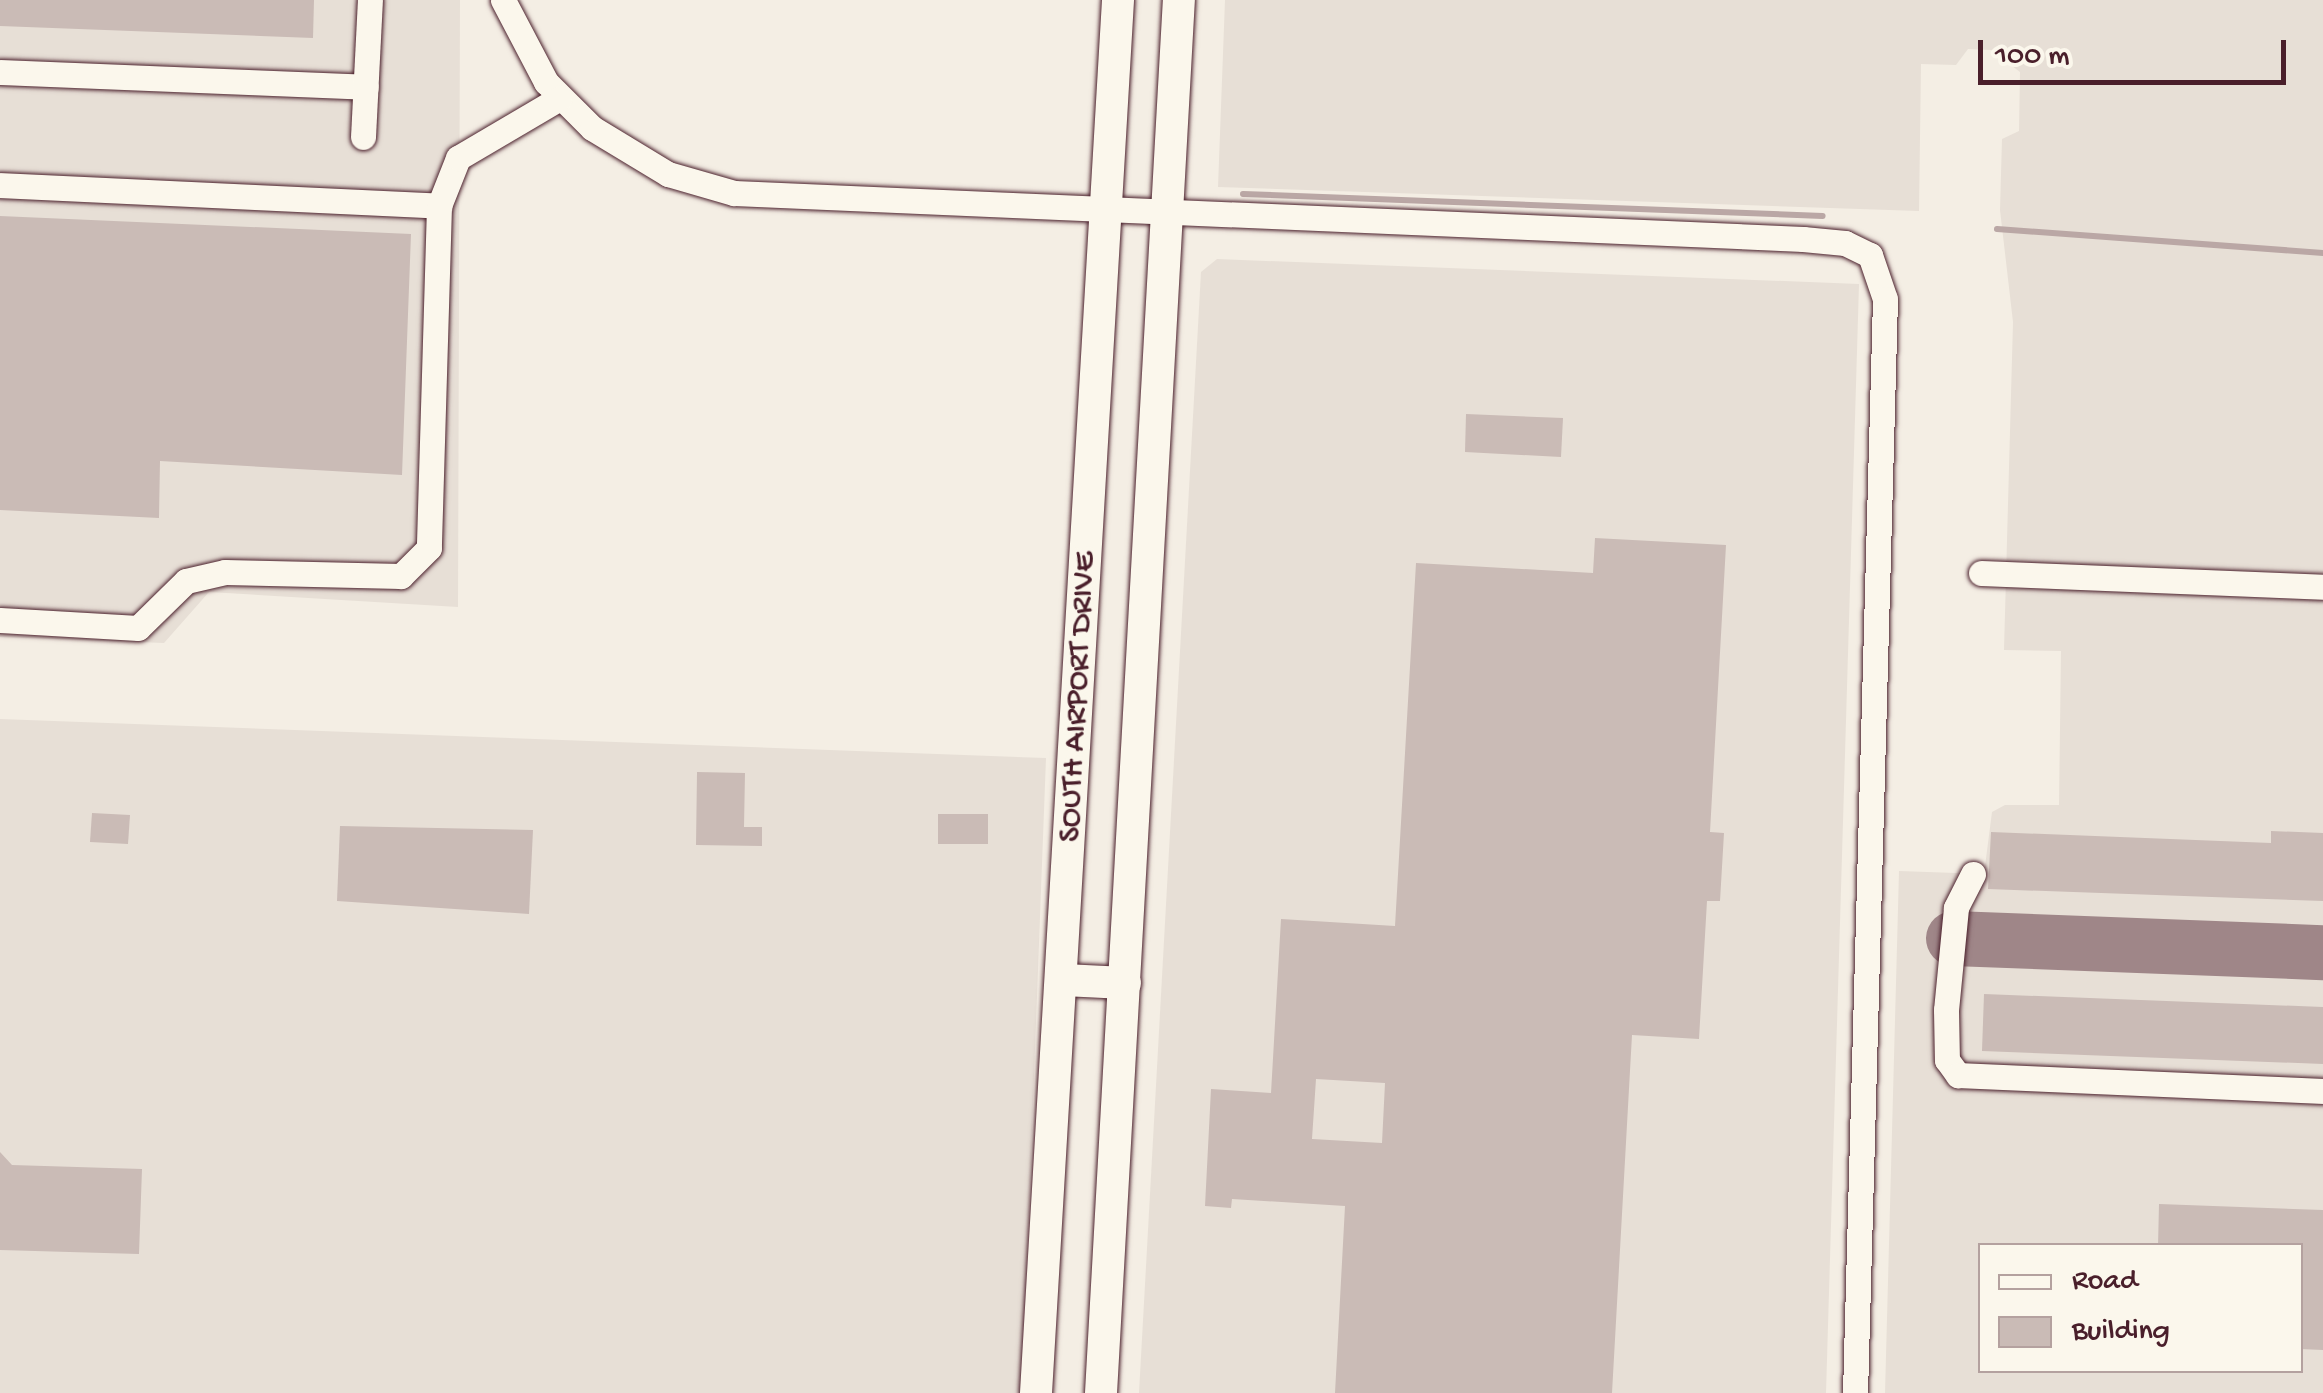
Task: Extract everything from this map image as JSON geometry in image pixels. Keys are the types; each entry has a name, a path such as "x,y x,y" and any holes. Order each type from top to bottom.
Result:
{"main road":[{"name":"SOUTH AIRPORT DRIVE","path":"1036,1393 1064,980 1118,0"},
{"name":"SOUTH AIRPORT DRIVE","path":"1101,1393 1179,0"},
{"path":"1064,980 1125,982"}],"street":[{"path":"363,137 370,0"},
{"path":"503,0 522,44 560,98 626,153 734,193 1165,215 1821,240 1856,246 1874,260 1885,299 1855,1393"},
{"path":"0,72 366,87"},
{"path":"0,620 138,628 186,582 225,572 401,576 429,548 440,206 458,158 560,98"},
{"path":"0,185 440,206"},
{"path":"1981,573 2323,587"},
{"path":"1973,874 1956,908 1946,1010 1947,1060 1958,1075 2323,1091"}],"shaded area":[{"path":"0,0 460,0 458,607 209,592 164,643 0,637"},
{"path":"1225,0 2323,0 2323,1393 1885,1393 1899,871 1984,874 1992,812 2005,805 2059,805 2061,651 2004,650 2013,322 2000,210 2002,139 2019,131 2020,72 1991,50 1968,49 1956,65 1921,64 1919,211 1218,187"},
{"path":"1217,259 1859,284 1826,1393 1139,1393 1201,272"},
{"path":"0,719 1046,758 1022,1393 0,1393"}],"building":[{"path":"0,0 314,0 313,38 0,26"},
{"path":"0,216 411,234 402,475 160,461 159,518 0,510"},
{"path":"1466,414 1563,418 1561,457 1465,452"},
{"path":"1595,538 1726,545 1710,832 1724,833 1720,901 1707,901 1699,1039 1632,1035 1612,1393 1335,1393 1345,1206 1232,1199 1231,1208 1205,1206 1211,1089 1271,1093 1281,919 1395,926 1416,563 1593,573","holes":["1316,1079 1385,1083 1382,1143 1312,1139"]},
{"path":"697,772 745,773 744,827 762,827 762,846 696,845"},
{"path":"92,813 130,815 128,844 90,842"},
{"path":"938,814 988,814 988,844 938,844"},
{"path":"340,826 533,830 529,914 337,901"},
{"path":"2271,831 2323,833 2323,901 1988,889 1991,832 2271,843"},
{"path":"1984,994 2323,1007 2323,1064 1982,1051"},
{"path":"0,1152 12,1165 142,1169 139,1254 0,1250"},
{"path":"2159,1204 2323,1210 2323,1350 2303,1349 2303,1243 2158,1243"}],"waterway":[{"path":"1243,194 1823,216"},
{"path":"1997,229 2323,253"}],"taxiway":[{"path":"1953,938 2323,952"}]}
